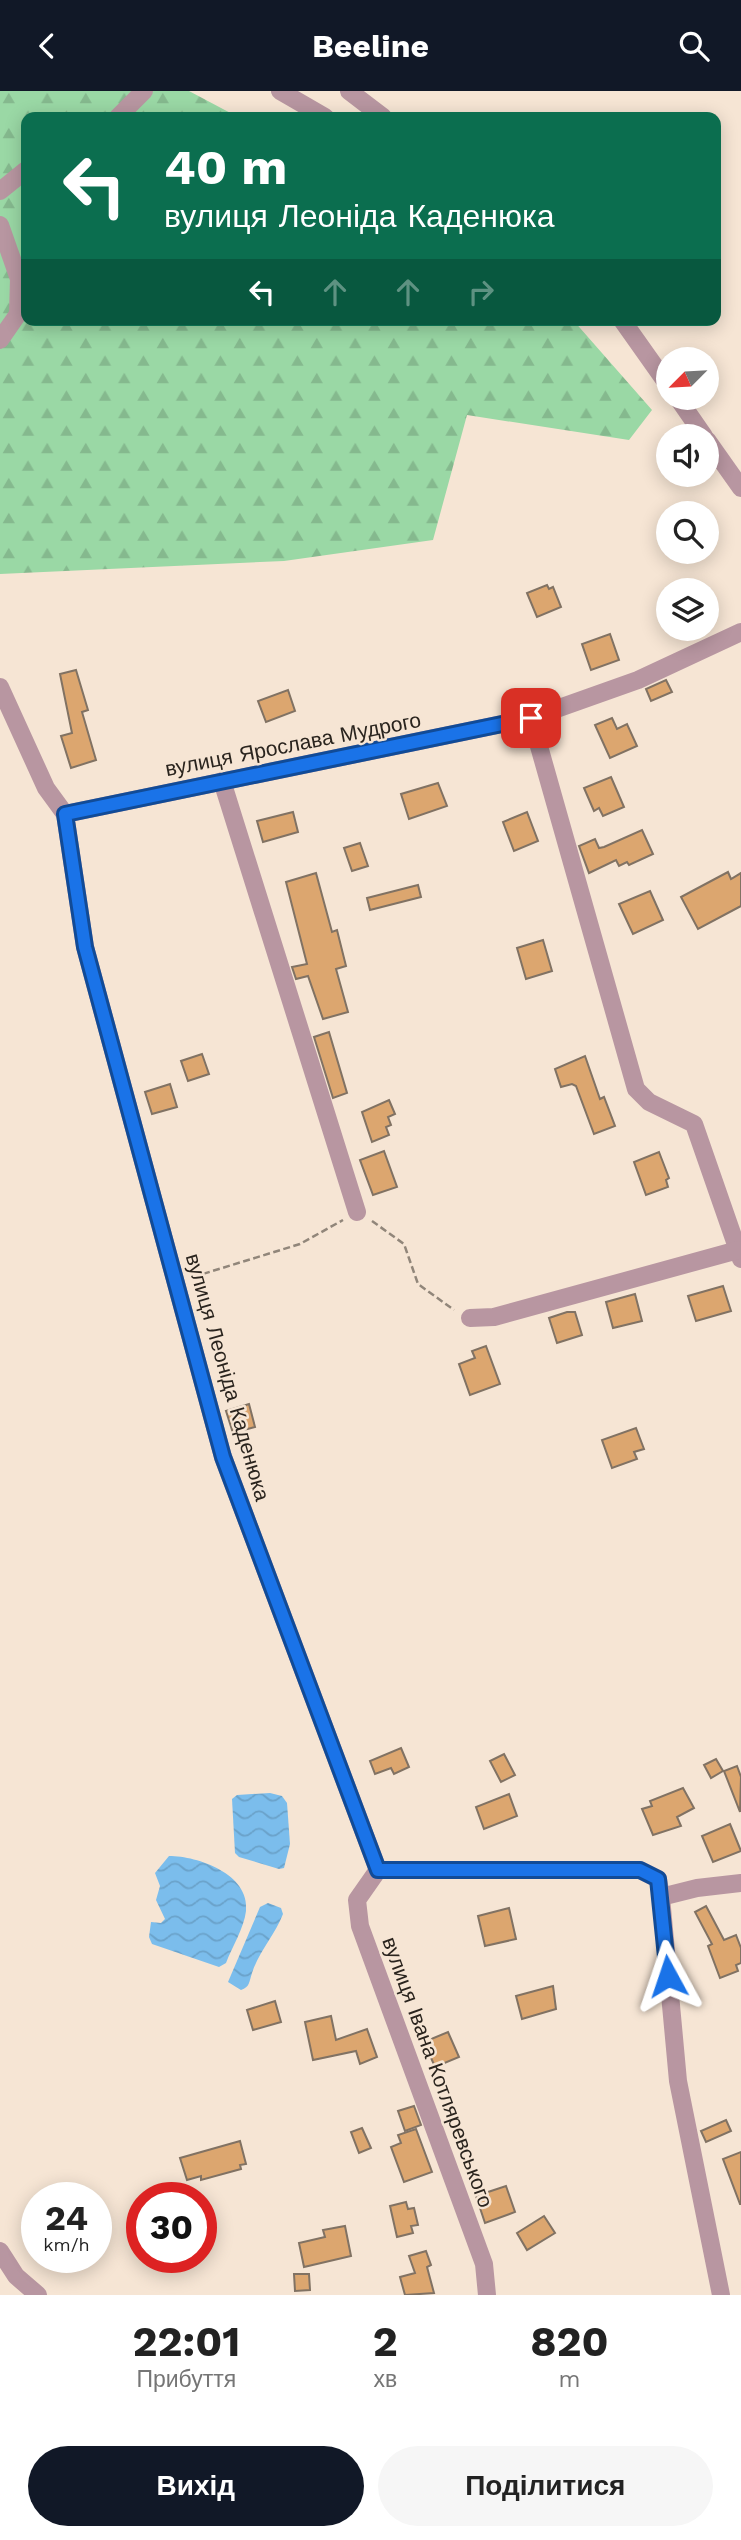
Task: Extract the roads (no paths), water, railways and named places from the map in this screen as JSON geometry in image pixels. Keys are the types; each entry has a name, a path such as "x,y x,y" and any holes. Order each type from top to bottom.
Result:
{"street":[{"path":"123,112 144,91"},
{"path":"280,91 316,112"},
{"path":"349,91 376,112"},
{"path":"0,191 21,174"},
{"path":"0,225 19,279 18,314 0,340"},
{"path":"626,326 656,369"},
{"path":"719,457 741,488"},
{"name":"вулиця Ярослава Мудрого","path":"65,814 358,756 531,718 638,680 741,632"},
{"name":"вулиця Леоніда Каденюка","path":"0,687 46,788 65,814 85,947 223,1457 378,1870"},
{"path":"470,1318 494,1317 739,1254 694,1124 649,1102 636,1089 531,718"},
{"path":"222,781 357,1212"},
{"path":"378,1870 640,1870 658,1879 662,1897 678,2081 721,2295"},
{"name":"вулиця Івана Котляревського","path":"378,1870 357,1900 360,1926 484,2264 487,2295"},
{"path":"662,1897 697,1888 741,1883"},
{"path":"0,2251 16,2276 38,2295"}],"water":[{"path":"270,1793 282,1796 287,1803 290,1844 284,1868 279,1869 239,1857 235,1853 232,1799 237,1795"},
{"path":"169,1856 194,1859 220,1870 240,1887 245,1898 246,1911 240,1931 226,1963 219,1967 152,1944 149,1937 151,1922 161,1923 165,1919 156,1900 160,1886 155,1873"},
{"path":"268,1903 281,1908 283,1914 255,1965 249,1984 241,1990 228,1982 260,1907"}]}
